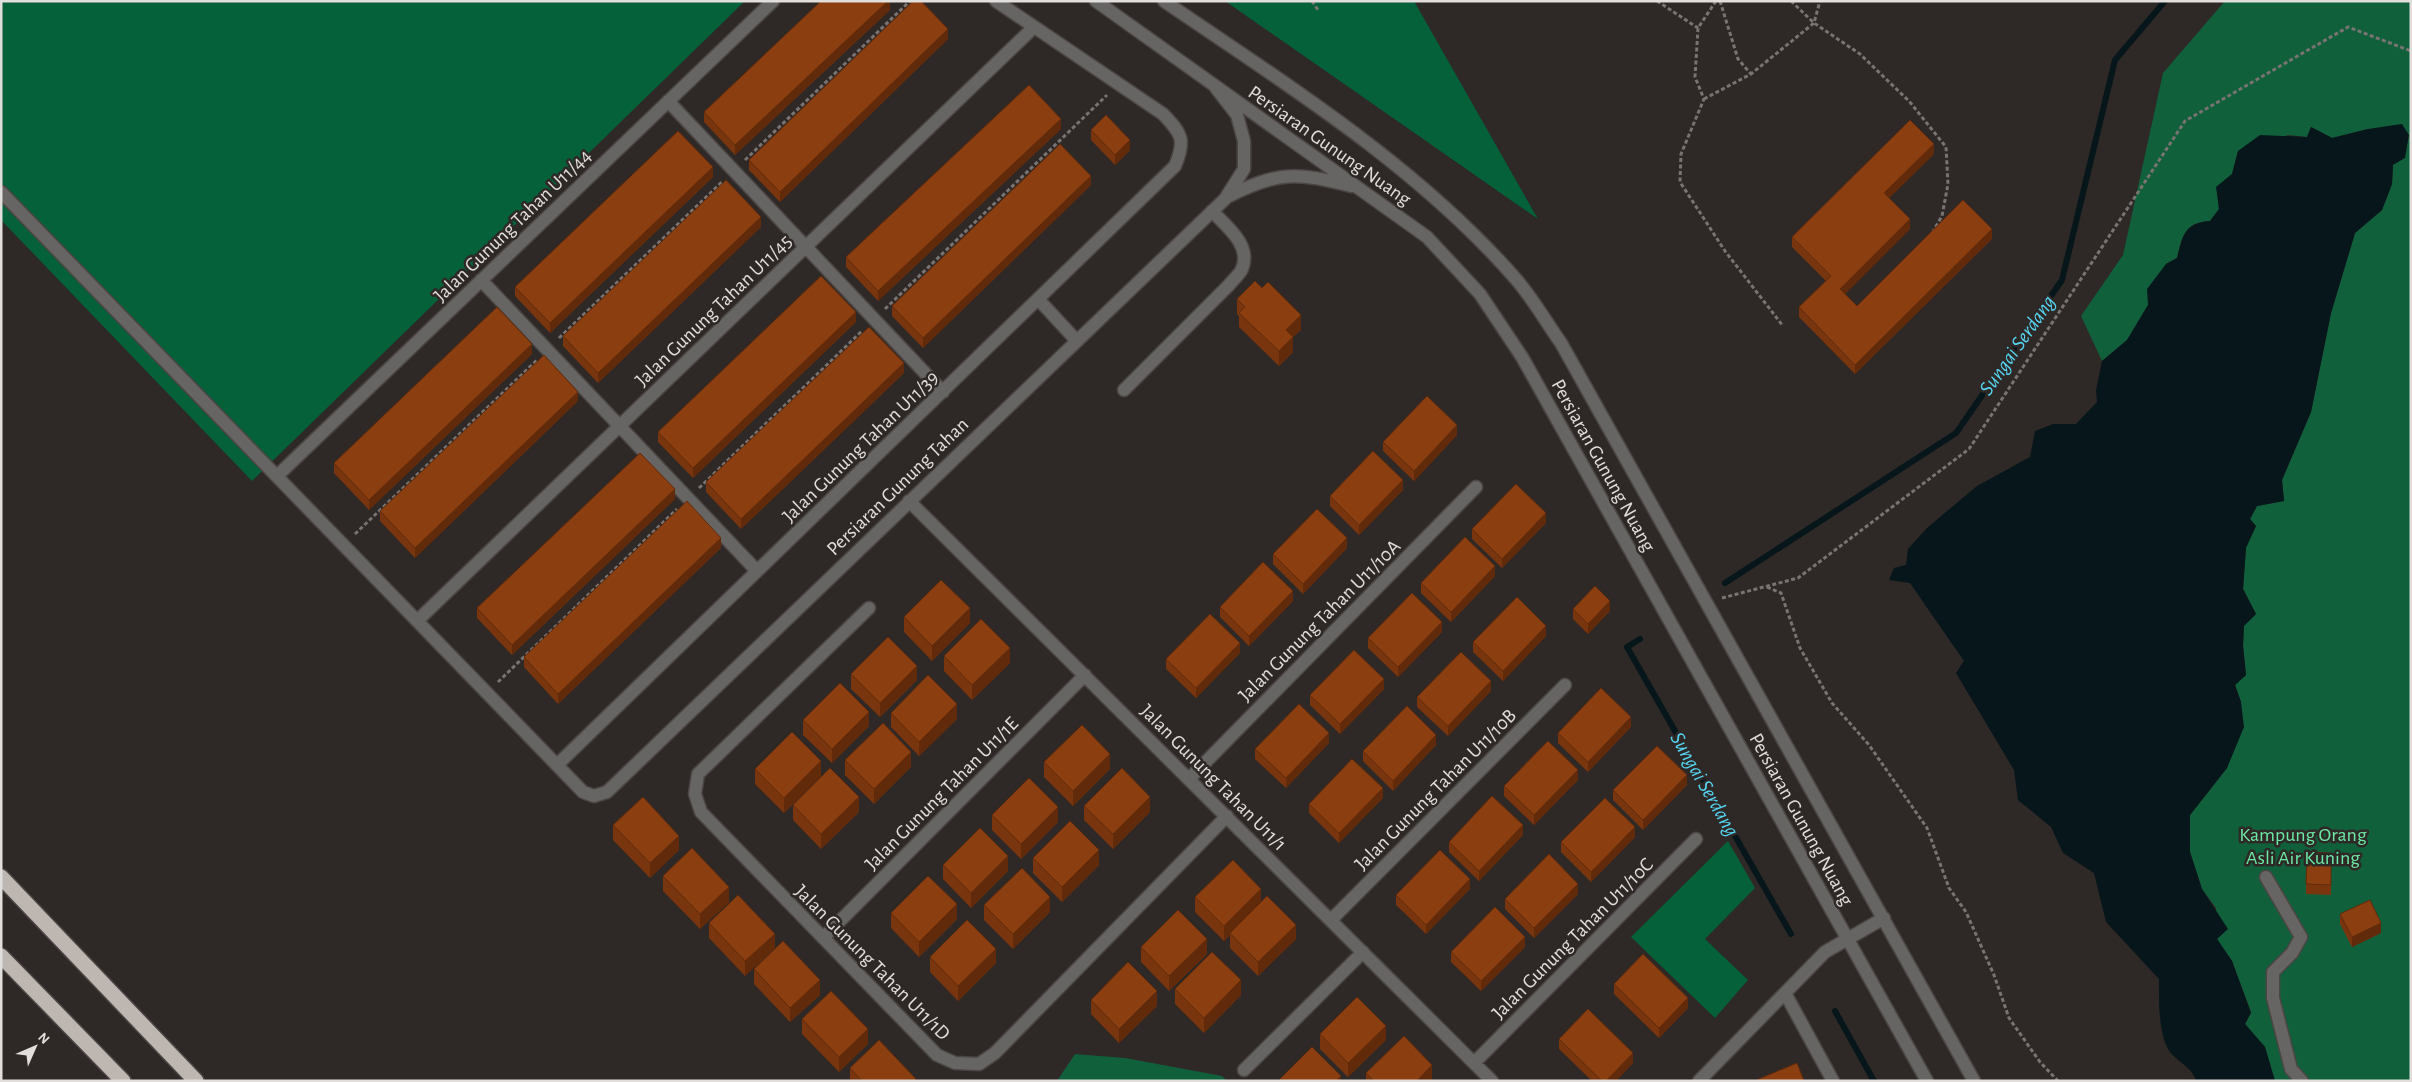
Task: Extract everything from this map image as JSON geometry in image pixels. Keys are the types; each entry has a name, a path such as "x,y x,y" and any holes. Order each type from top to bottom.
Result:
{"highway":[{"path":"1,877 196,1081"},
{"path":"1,956 123,1081"}],"street":[{"name":"Jalan Gunung Tahan U11/44","path":"277,476 772,1"},
{"path":"996,1 1118,84"},
{"name":"Persiaran Gunung Nuang","path":"1096,1 1426,237 1480,294 1522,357 1927,1081"},
{"name":"Persiaran Gunung Nuang","path":"1164,1 1297,91 1404,170 1475,234 1517,280 1561,343 1974,1081"},
{"name":"Jalan Gunung Tahan U11/45","path":"417,621 1034,27"},
{"name":"Jalan Gunung Tahan U11/39","path":"557,765 1175,166 1182,149 1180,131 1163,114 1118,84"},
{"path":"1216,88 1237,115 1244,141 1244,169 1225,199"},
{"path":"668,101 942,392"},
{"path":"1225,199 1255,183 1286,175 1317,177 1360,189"},
{"path":"1,192 557,765"},
{"name":"Persiaran Gunung Tahan","path":"557,765 583,792 594,796 607,792 1225,199"},
{"path":"1124,390 1242,269 1244,253 1238,238 1212,211"},
{"path":"481,280 757,571"},
{"path":"1038,299 1076,340"},
{"name":"Jalan Gunung Tahan U11/10A","path":"1189,779 1476,487"},
{"name":"Jalan Gunung Tahan U11/1","path":"909,501 1492,1081"},
{"name":"Jalan Gunung Tahan U11/1D","path":"869,608 698,774 695,794 701,812 937,1055 955,1063 979,1064 995,1053 1227,816"},
{"name":"Jalan Gunung Tahan U11/1E","path":"823,938 1085,675"},
{"name":"Jalan Gunung Tahan U11/10B","path":"1331,920 1565,685"},
{"name":"Jalan Gunung Tahan U11/10C","path":"1474,1063 1696,839"},
{"path":"2266,877 2301,937 2292,953 2273,972 2273,998 2291,1069 2302,1081"},
{"path":"1699,1081 1825,952 1884,918"},
{"path":"1244,1070 1362,952"},
{"path":"1785,993 1833,1081"}],"path":[{"path":"344,545 910,1"},
{"path":"1312,1 1318,10"},
{"path":"1657,1 1698,28"},
{"path":"1704,99 1695,77 1698,28 1718,1"},
{"path":"1718,1 1738,59 1750,74"},
{"path":"1790,1 1814,23 1860,54 1908,101 1946,147 1948,184 1942,216 1930,236"},
{"path":"1783,326 1725,251 1680,182 1681,154 1704,99 1750,74 1814,23 1820,1"},
{"path":"1706,602 1798,578 1969,449 2185,122 2348,27 2411,51"},
{"path":"487,692 1118,84"},
{"path":"1766,586 1781,593 1800,648 1832,703 1869,745 1927,828 1949,888 1966,912 1994,975 2009,1018 2040,1062 2058,1081"}],"green space":[{"path":"1,1 745,1 252,481 1,220"},
{"path":"1225,1 1414,1 1538,219"},
{"name":"Kampung Orang Asli Air Kuning","path":"2225,1 2411,1 2411,1081 2275,1081 2265,1047 2245,1024 2251,1012 2232,961 2217,939 2216,908 2202,889 2190,852 2190,815 2227,768 2241,702 2235,685 2246,675 2243,646 2244,625 2256,614 2243,589 2246,547 2256,526 2250,519 2257,506 2284,501 2282,480 2311,412 2331,313 2355,233 2382,210 2392,184 2393,165 2368,129 2332,138 2311,127 2307,137 2288,135 2238,151 2232,174 2217,187 2219,209 2210,221 2195,224 2186,232 2177,258 2166,264 2148,305 2127,340 2102,361 2081,316 2123,255 2163,73"},
{"path":"1728,841 1755,888 1705,939 1748,980 1715,1018 1631,937"},
{"path":"1075,1054 1125,1058 1222,1076 1227,1081 1057,1081"}],"shaded area":[{"path":"2402,124 2409,135 2405,158 2393,165 2392,184 2382,210 2355,233 2331,313 2311,412 2282,480 2284,501 2257,506 2250,519 2256,526 2246,548 2243,589 2256,614 2244,626 2243,646 2246,675 2235,685 2241,702 2244,727 2227,768 2190,815 2190,852 2202,889 2228,929 2217,939 2232,961 2251,1013 2245,1024 2265,1047 2275,1081 2196,1081 2191,1071 2168,1049 2162,1033 2159,979 2106,922 2094,873 2063,853 2051,827 2018,800 2014,770 1956,673 1964,661 1910,583 1889,580 1894,568 1906,565 1908,549 1927,528 1977,486 2030,457 2035,431 2053,424 2076,424 2097,402 2096,390 2102,361 2127,340 2148,305 2147,289 2166,264 2177,258 2186,232 2201,222 2210,221 2219,209 2216,187 2232,174 2238,151 2260,135 2307,137 2311,127 2332,138 2368,129"}],"building":[{"path":"821,1 888,1 735,145 704,112"},
{"path":"913,1 921,1 948,29 780,192 749,160"},
{"path":"1029,85 1061,119 878,291 846,257"},
{"path":"1106,115 1130,140 1115,155 1091,130"},
{"path":"1910,120 1934,144 1884,193 1910,219 1840,289 1857,306 1963,200 1992,229 1855,365 1799,307 1831,276 1792,237"},
{"path":"678,131 713,167 550,323 515,287"},
{"path":"1060,144 1091,176 923,338 892,306"},
{"path":"726,180 761,217 598,373 563,336"},
{"path":"821,276 856,312 693,468 658,432"},
{"path":"1255,281 1262,288 1268,282 1301,315 1286,330 1293,337 1279,351 1239,313 1245,307 1237,299"},
{"path":"497,307 532,344 369,500 334,463"},
{"path":"869,327 904,363 741,519 706,482"},
{"path":"544,355 578,392 415,548 380,511"},
{"path":"1427,396 1457,425 1414,471 1383,442"},
{"path":"1373,451 1403,480 1359,525 1330,496"},
{"path":"640,453 675,489 512,645 477,608"},
{"path":"1516,484 1546,513 1502,559 1472,529"},
{"path":"687,501 721,538 558,694 524,657"},
{"path":"1317,509 1347,538 1303,584 1273,554"},
{"path":"1465,537 1495,566 1451,612 1421,583"},
{"path":"1263,562 1293,591 1249,636 1220,607"},
{"path":"941,580 970,608 932,646 904,617"},
{"path":"1595,586 1610,601 1588,624 1573,609"},
{"path":"1412,593 1442,622 1398,667 1368,638"},
{"path":"1517,597 1546,626 1503,671 1473,642"},
{"path":"1210,614 1240,643 1196,688 1166,659"},
{"path":"981,619 1010,648 972,685 944,656"},
{"path":"888,637 917,666 880,703 851,674"},
{"path":"1354,650 1384,679 1340,724 1310,695"},
{"path":"1461,652 1491,681 1448,726 1417,697"},
{"path":"928,675 957,704 919,742 891,713"},
{"path":"840,683 869,712 832,749 803,720"},
{"path":"1601,688 1631,717 1588,762 1558,733"},
{"path":"1299,704 1329,733 1286,778 1255,749"},
{"path":"1407,706 1436,735 1393,781 1363,751"},
{"path":"883,723 911,752 874,789 845,760"},
{"path":"1082,725 1110,754 1073,791 1044,762"},
{"path":"792,732 821,761 784,798 755,769"},
{"path":"1548,741 1578,770 1534,815 1504,786"},
{"path":"1657,746 1687,775 1643,820 1613,790"},
{"path":"1352,759 1383,788 1339,833 1309,804"},
{"path":"830,768 859,797 821,834 793,805"},
{"path":"1122,768 1150,797 1113,834 1084,806"},
{"path":"1029,778 1058,807 1021,844 992,815"},
{"path":"1492,796 1523,825 1479,871 1449,842"},
{"path":"643,797 679,836 650,863 613,825"},
{"path":"1605,798 1635,827 1591,872 1561,842"},
{"path":"1070,821 1099,850 1062,887 1033,858"},
{"path":"980,828 1008,856 971,893 943,865"},
{"path":"692,848 729,887 700,914 663,876"},
{"path":"1440,850 1470,879 1426,925 1396,895"},
{"path":"2307,852 2331,853 2331,885 2306,884"},
{"path":"1549,854 1578,884 1534,928 1505,899"},
{"path":"1233,860 1261,889 1224,926 1195,897"},
{"path":"1022,868 1050,897 1013,934 984,905"},
{"path":"928,876 957,904 919,942 891,913"},
{"path":"738,895 775,934 745,961 709,923"},
{"path":"1267,896 1296,925 1258,962 1230,933"},
{"path":"2370,900 2381,923 2352,937 2340,914"},
{"path":"1495,907 1525,937 1481,981 1451,952"},
{"path":"1178,910 1207,939 1169,976 1141,947"},
{"path":"967,920 996,949 958,986 930,957"},
{"path":"783,941 820,980 790,1008 754,969"},
{"path":"1212,952 1241,980 1204,1018 1175,989"},
{"path":"1643,954 1688,998 1659,1028 1614,984"},
{"path":"1128,962 1157,991 1119,1029 1091,1000"},
{"path":"831,991 868,1029 839,1057 802,1019"},
{"path":"1357,997 1386,1026 1348,1063 1320,1034"},
{"path":"1588,1009 1633,1053 1606,1081 1602,1081 1559,1039"},
{"path":"1404,1036 1432,1065 1417,1081 1374,1081 1366,1073"},
{"path":"879,1040 916,1079 914,1081 862,1081 850,1068"},
{"path":"1312,1047 1341,1076 1336,1081 1278,1081"},
{"path":"1797,1063 1804,1081 1754,1081"}],"waterway":[{"name":"Sungai Serdang","path":"1725,583 1956,433 2062,280 2115,60 2165,1"},
{"name":"Sungai Serdang","path":"1640,639 1627,647 1791,934"},
{"name":"Sungai Serdang","path":"1835,1011 1874,1081"}]}
